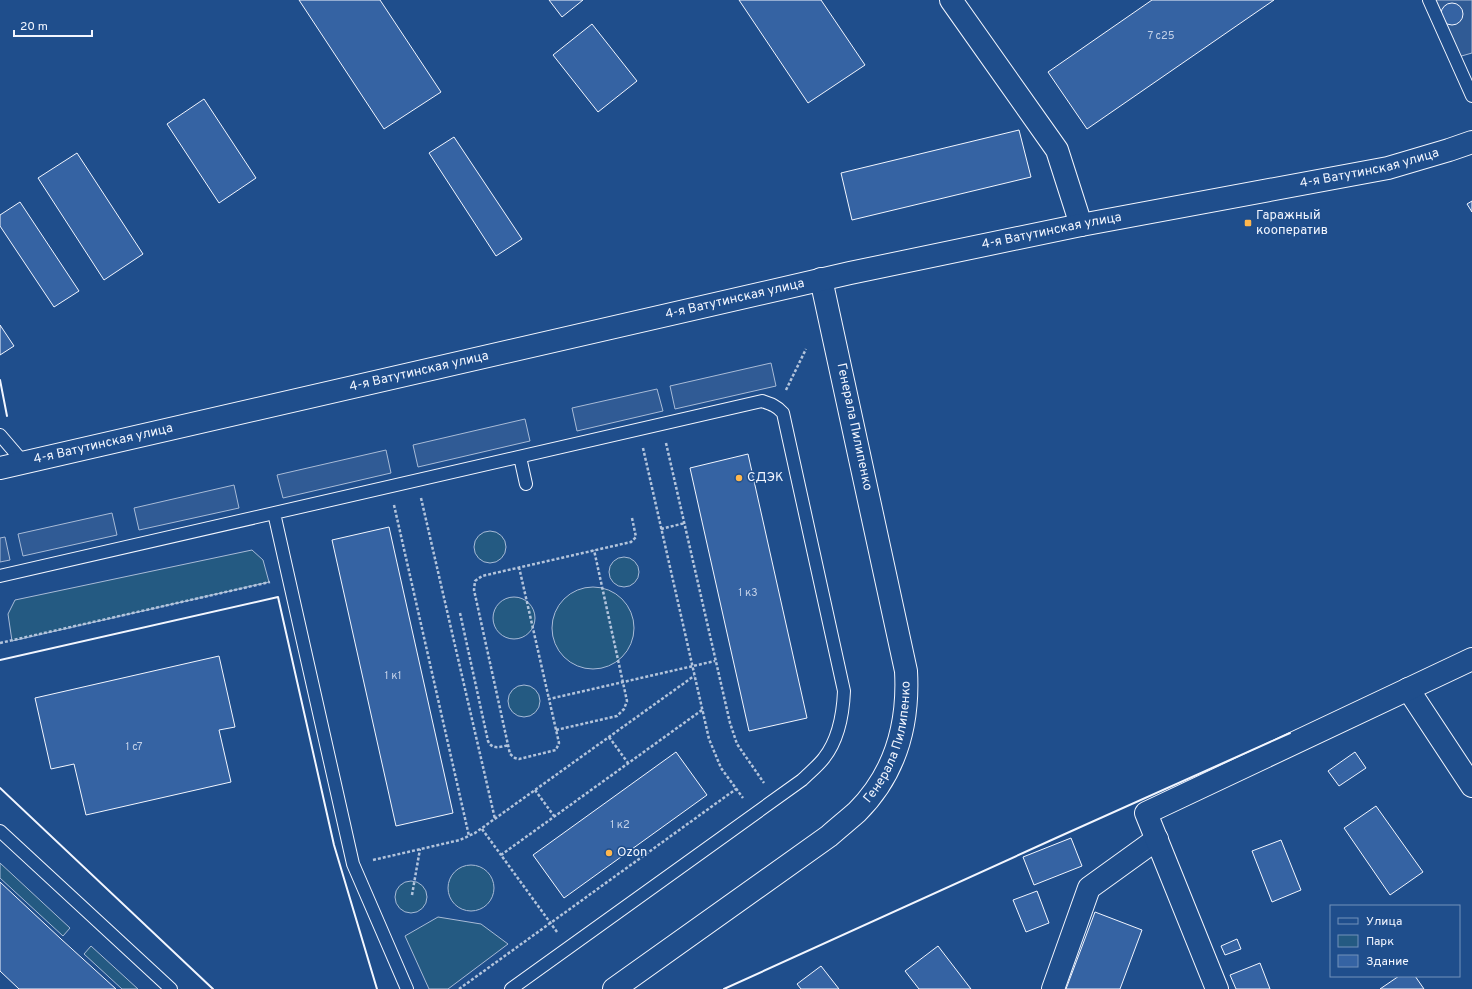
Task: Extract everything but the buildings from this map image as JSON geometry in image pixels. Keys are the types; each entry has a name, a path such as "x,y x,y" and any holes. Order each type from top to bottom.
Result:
{"street":[{"path":"951,0 1057,150 1081,225"},
{"name":"4-я Ватутинская улица","path":"0,468 821,279 1081,225 1388,168 1472,142"},
{"name":"Генерала Пилипенко","path":"614,989 829,836 858,811 881,782 893,761 901,738 908,695 906,671 821,279"},
{"path":"1217,989 1146,813 1472,659"},
{"path":"1408,689 1472,786"},
{"path":"1053,989 1089,888 1157,839"}],"lane":[{"path":"1429,0 1472,96"},
{"path":"0,576 762,401 778,407 783,413 844,691 843,713 837,735 824,758 802,780 512,989"},
{"path":"0,435 24,463"},
{"path":"520,457 526,484"},
{"path":"274,513 353,864 407,989"},
{"path":"0,831 171,989"}],"path":[{"path":"778,407 806,349"},
{"path":"662,425 730,724 735,739 742,752 776,799"},
{"path":"639,430 708,739 716,760 755,815"},
{"path":"417,481 495,819"},
{"path":"390,487 469,836"},
{"path":"519,567 559,743 556,750 519,759 510,754 474,585 478,578 482,576 519,567 631,542 634,540 636,534 632,518"},
{"path":"661,529 685,523"},
{"path":"556,730 617,716 624,709 627,701 594,550"},
{"path":"0,643 288,578"},
{"path":"460,613 488,740 490,745 495,748 508,745"},
{"path":"549,699 716,661"},
{"path":"353,864 469,836 482,829 694,676"},
{"path":"501,855 702,710"},
{"path":"609,737 628,763"},
{"path":"459,989 736,789"},
{"path":"535,790 554,816"},
{"path":"482,829 568,948"},
{"path":"412,895 420,849"}],"green space":[{"path":"490,531 501,536 506,547 501,558 490,563 479,558 474,547 479,536"},
{"path":"252,550 263,560 269,582 12,641 8,614 15,600"},
{"path":"624,557 635,561 639,572 635,583 624,587 613,583 609,572 613,561"},
{"path":"593,587 609,590 622,599 631,612 634,628 631,644 622,657 609,666 593,669 577,666 564,657 555,644 552,628 555,612 564,599 577,590"},
{"path":"510,597 518,597 526,600 532,606 535,618 532,630 526,636 518,639 510,639 502,636 496,630 493,622 493,614 496,606 502,600"},
{"path":"524,685 535,690 540,701 535,712 524,717 513,712 508,701 513,690"},
{"path":"0,863 70,928 63,936 0,878"},
{"path":"466,865 476,865 484,869 490,875 494,883 494,893 490,901 484,907 476,911 466,911 458,907 452,901 448,893 448,883 452,875 458,869"},
{"path":"411,881 422,886 427,897 422,908 411,913 400,908 395,897 400,886"},
{"path":"438,917 481,924 508,944 448,989 429,989 405,936"},
{"path":"91,946 138,989 122,989 84,954"}],"shaded area":[{"path":"1431,0 1472,0 1472,53 1458,57"},
{"path":"771,363 776,386 675,409 670,386"},
{"path":"657,389 663,411 577,431 572,408"},
{"path":"525,419 530,441 418,467 413,445"},
{"path":"386,450 391,473 283,498 277,475"},
{"path":"234,485 239,508 139,530 134,508"},
{"path":"112,513 117,535 23,556 18,534"},
{"path":"5,537 10,560 0,562 0,538"}],"wall":[{"path":"0,380 7,416"},
{"path":"0,660 278,597 334,845 377,989"},
{"path":"724,989 1290,733"},
{"path":"0,788 213,989"}],"place":[{"name":"Гаражный кооператив","path":"1248,223"},
{"name":"СДЭК","path":"739,478"},
{"name":"Ozon","path":"609,853"}]}
